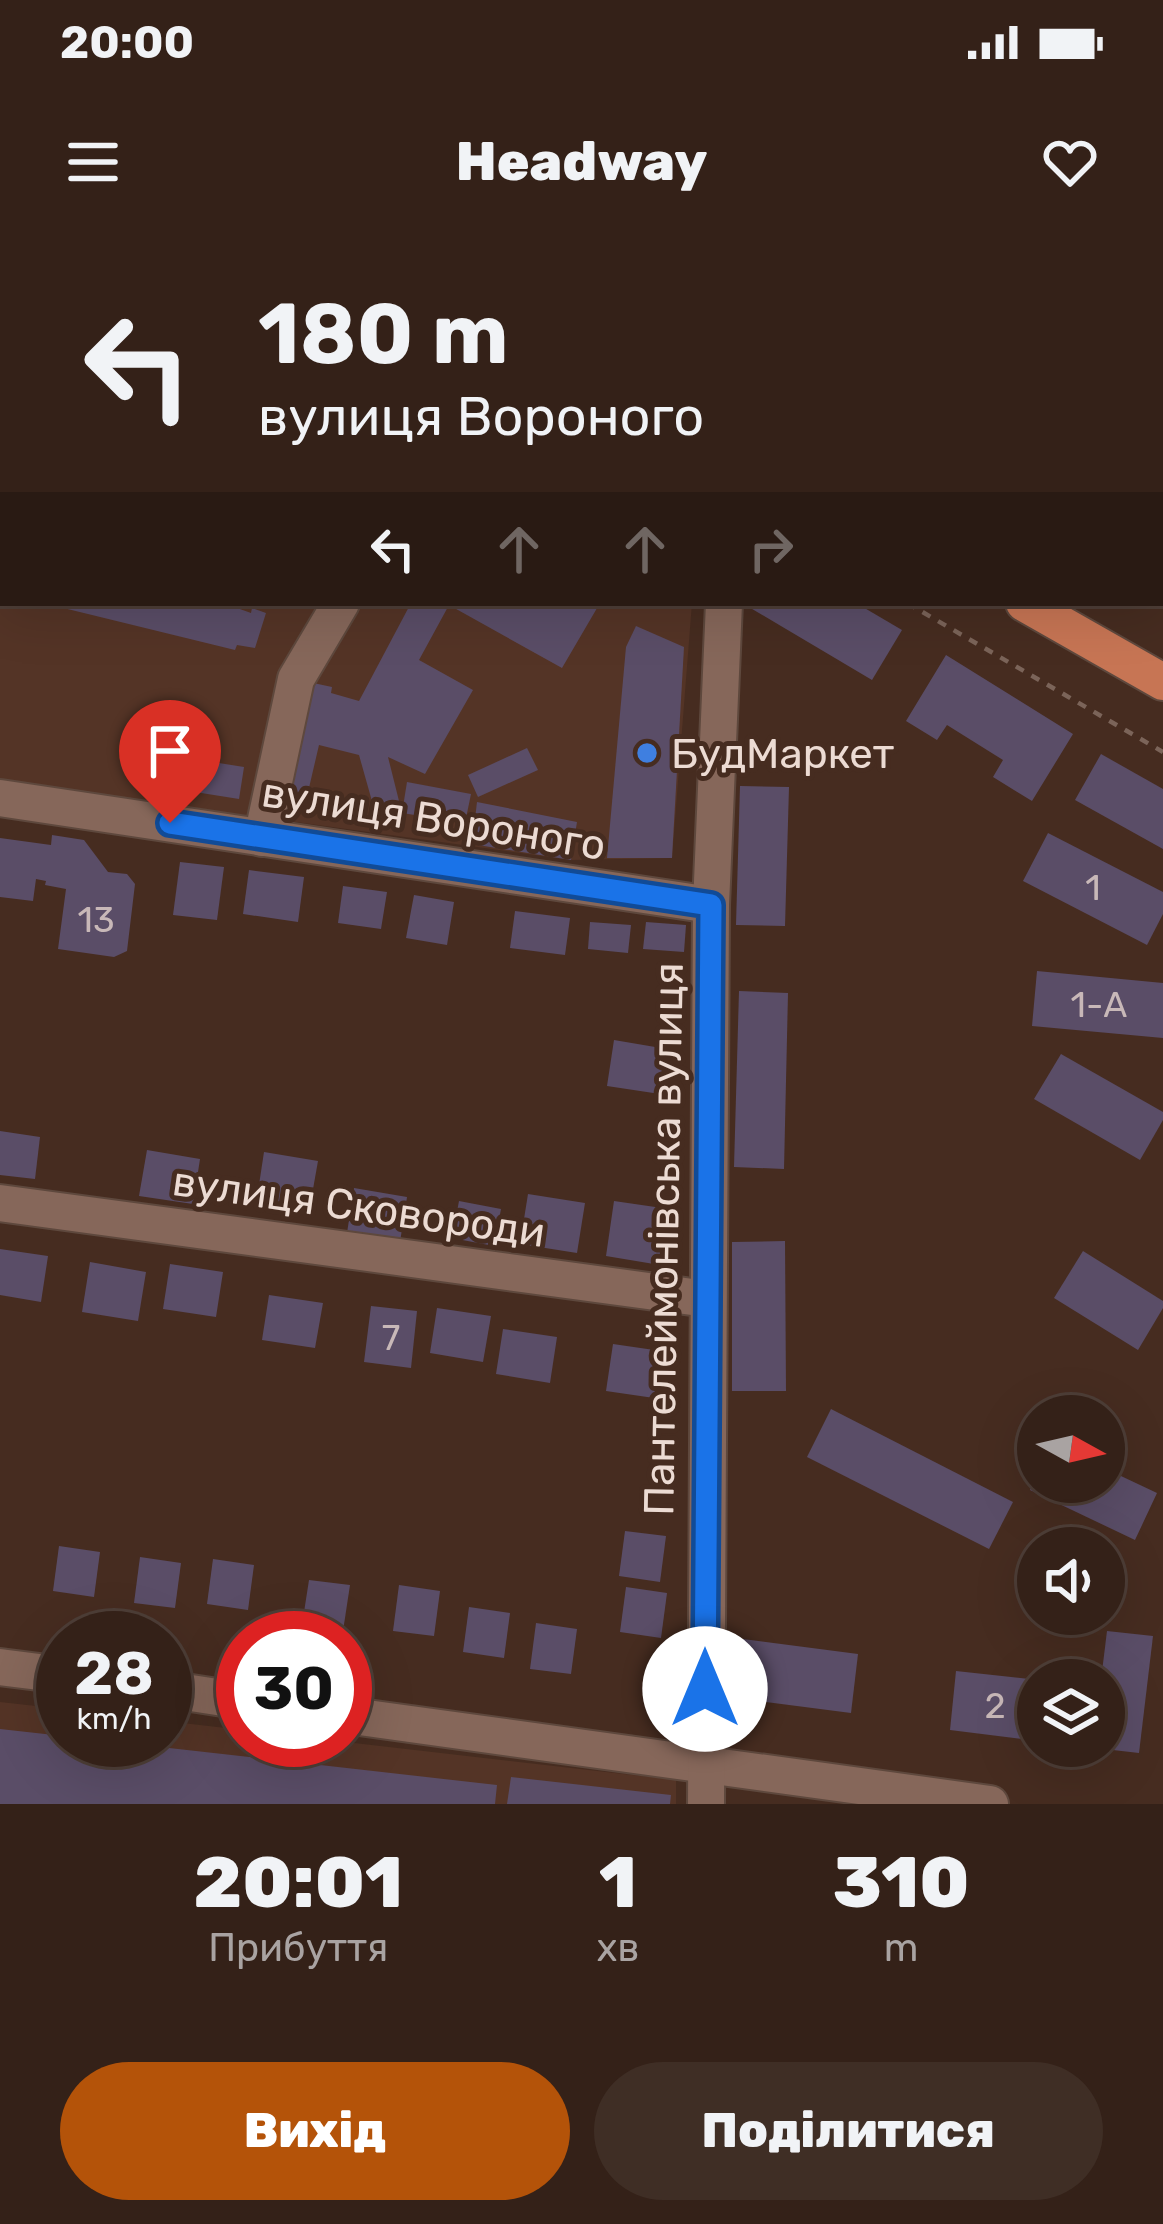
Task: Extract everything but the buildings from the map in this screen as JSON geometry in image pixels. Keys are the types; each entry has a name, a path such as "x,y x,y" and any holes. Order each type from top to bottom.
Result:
{"main road":[{"path":"1029,606 1163,682"}],"street":[{"path":"262,838 296,679 339,606"},
{"name":"Пантелеймонівська вулиця","path":"706,1804 711,905 724,606"},
{"name":"вулиця Вороного","path":"0,798 711,905"},
{"name":"вулиця Сковороди","path":"0,1203 706,1299"},
{"path":"0,1666 36,1671"},
{"path":"372,1719 989,1804"}],"path":[{"path":"912,606 1163,752"}],"shaded area":[{"path":"0,606 692,606 672,858 571,860 0,781"},
{"path":"0,1702 36,1706 36,1767 192,1767 192,1724 216,1727 216,1767 372,1767 372,1745 676,1780 676,1804 0,1804"}],"place":[{"name":"БудМаркет","path":"647,753"}],"route":[{"path":"170,823 711,905 705,1689"}]}
